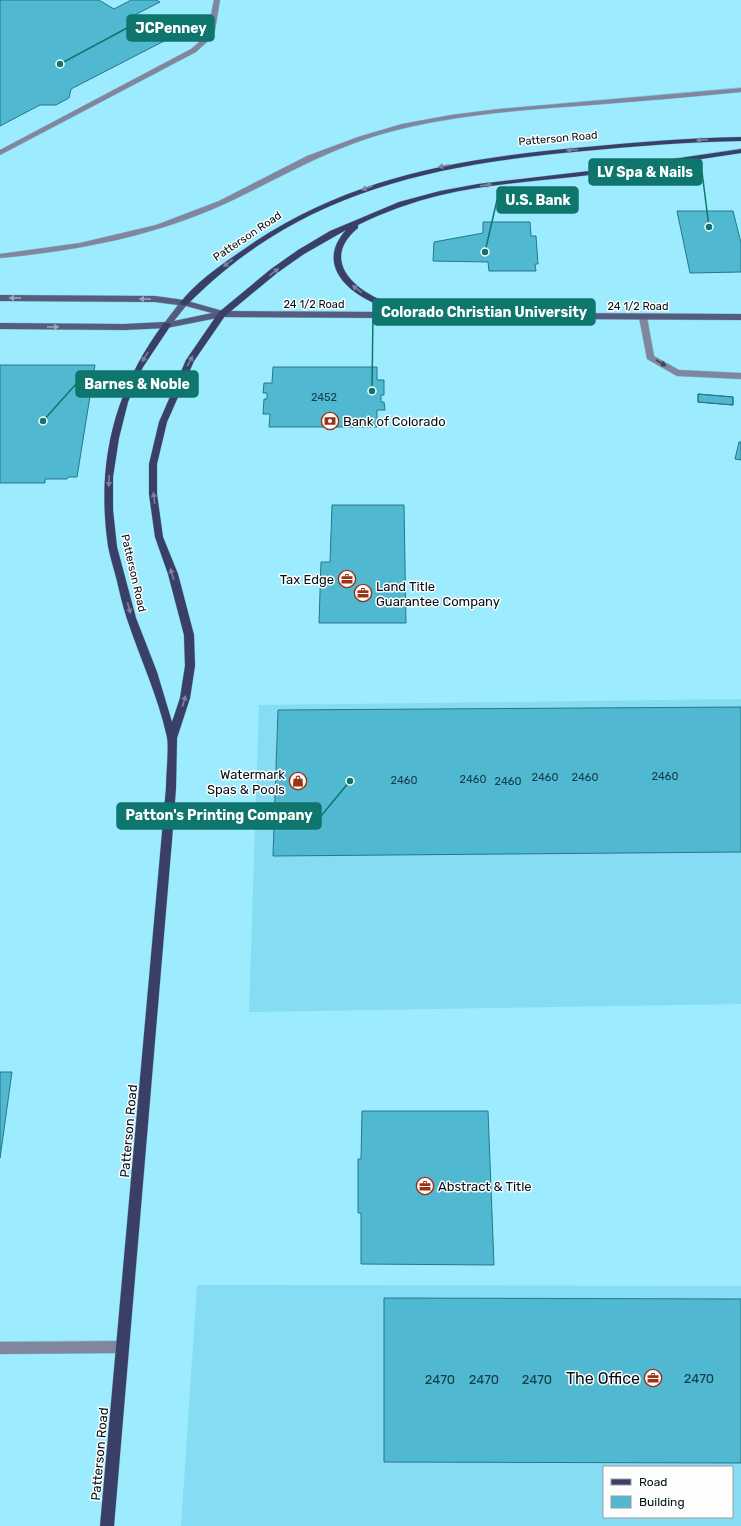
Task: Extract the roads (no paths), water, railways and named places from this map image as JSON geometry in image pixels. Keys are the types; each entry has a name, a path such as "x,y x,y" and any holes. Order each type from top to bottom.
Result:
{"main road":[{"name":"Patterson Road","path":"184,303 221,268 245,250 293,220 346,195 404,176 468,161 508,156 629,145 741,138"},
{"name":"Patterson Road","path":"172,738 186,698 190,666 189,635 173,574 159,537 153,494 153,464 163,422 187,366 222,314 274,271 301,252 333,233 402,204 478,186 598,172 741,151"},
{"path":"368,217 351,229 344,237 338,248 337,259 340,271 349,283 364,295 394,308 447,316"},
{"name":"Patterson Road","path":"107,1526 171,788 172,738 152,672 131,618 112,547 109,510 109,477 115,438 124,402 139,367 154,342 167,325"}],"street":[{"path":"0,153 189,54 201,46 208,39 213,30 217,0"},
{"path":"0,256 73,247 112,239 178,220 216,205 309,159 339,146 410,124 448,116 741,90"},
{"name":"24 1/2 Road","path":"0,298 155,299 184,303 222,314"},
{"name":"Patterson Road","path":"167,325 184,303"},
{"name":"24 1/2 Road","path":"0,326 124,327 167,325 222,314 741,317"},
{"path":"643,317 650,357 654,360 677,373 741,376"},
{"path":"0,1348 123,1347"}],"place":[{"name":"JCPenney","path":"60,64"},
{"name":"LV Spa & Nails","path":"709,227"},
{"name":"U.S. Bank","path":"485,252"},
{"name":"Colorado Christian University","path":"372,391"},
{"name":"Barnes & Noble","path":"43,421"},
{"name":"Bank of Colorado","path":"330,421"},
{"name":"Tax Edge","path":"347,579"},
{"name":"Land Title Guarantee Company","path":"363,593"},
{"name":"Watermark Spas & Pools","path":"298,781"},
{"name":"Patton's Printing Company","path":"350,781"},
{"name":"Abstract & Title","path":"425,1186"},
{"name":"The Office","path":"653,1378"}]}
